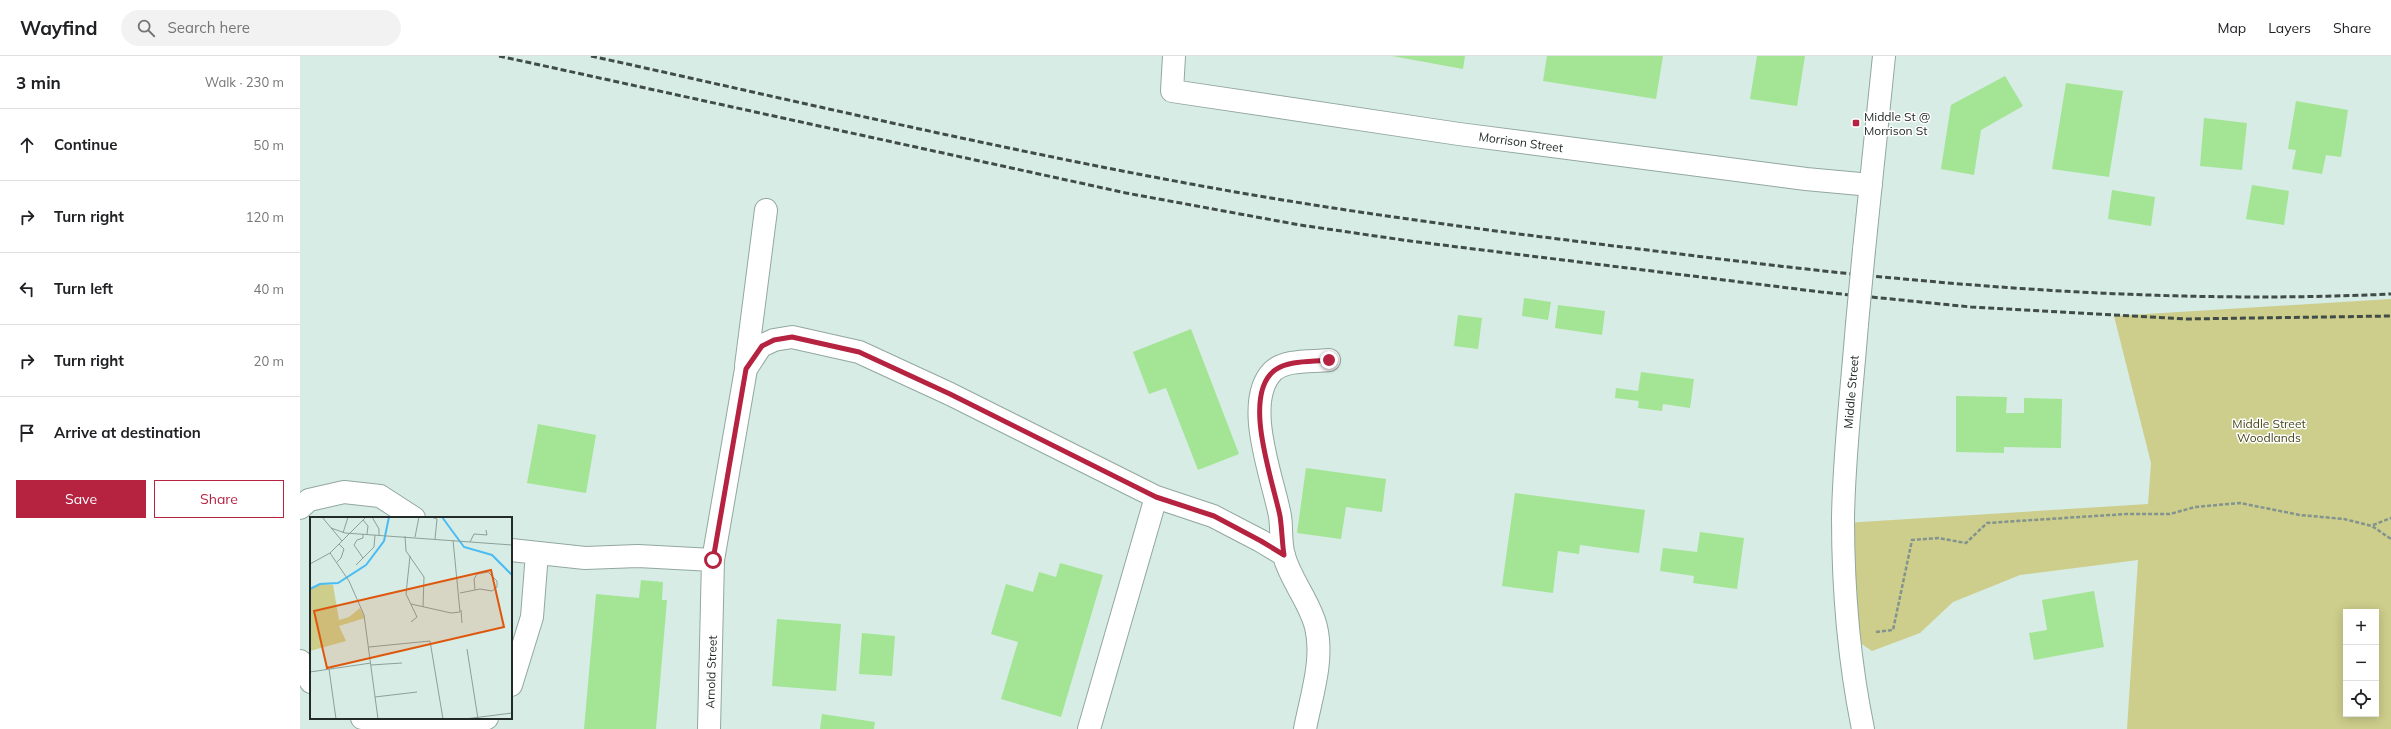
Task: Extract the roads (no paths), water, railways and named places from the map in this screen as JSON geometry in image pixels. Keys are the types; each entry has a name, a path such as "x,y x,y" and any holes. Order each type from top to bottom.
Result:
{"street":[{"name":"Morrison Street","path":"1174,56 1172,91 1459,134 1806,180 1871,185"},
{"name":"Middle Street","path":"1863,729 1850,636 1843,519 1857,324 1884,56"},
{"name":"Arnold Street","path":"709,729 713,560 746,369 766,210"},
{"path":"746,369 762,346 774,340 792,337 859,352 950,394 1156,497 1214,516 1284,555"},
{"path":"1305,729 1315,679 1318,649 1316,628 1310,611 1284,555 1280,517 1260,431 1259,401 1262,387 1274,370 1285,365 1329,360"},
{"path":"300,508 309,500 344,492 380,496 412,517"},
{"path":"1089,729 1156,497"},
{"path":"512,550 585,558 638,556 713,560"},
{"path":"512,682 532,617 537,553"},
{"path":"300,661 310,680"},
{"path":"367,719 399,725 463,728 485,719"}],"railway":[{"path":"499,56 1126,193 1300,225 1410,241 1821,292 1971,307 2186,319 2391,316"},
{"path":"591,56 891,123 1116,170 1313,205 1496,231 1769,265 1946,283 2124,294 2213,297 2302,297 2391,294"}],"place":[{"name":"Middle St @ Morrison St","path":"1856,123"}],"park label":[{"name":"Middle Street Woodlands","path":"2269,430"}]}
